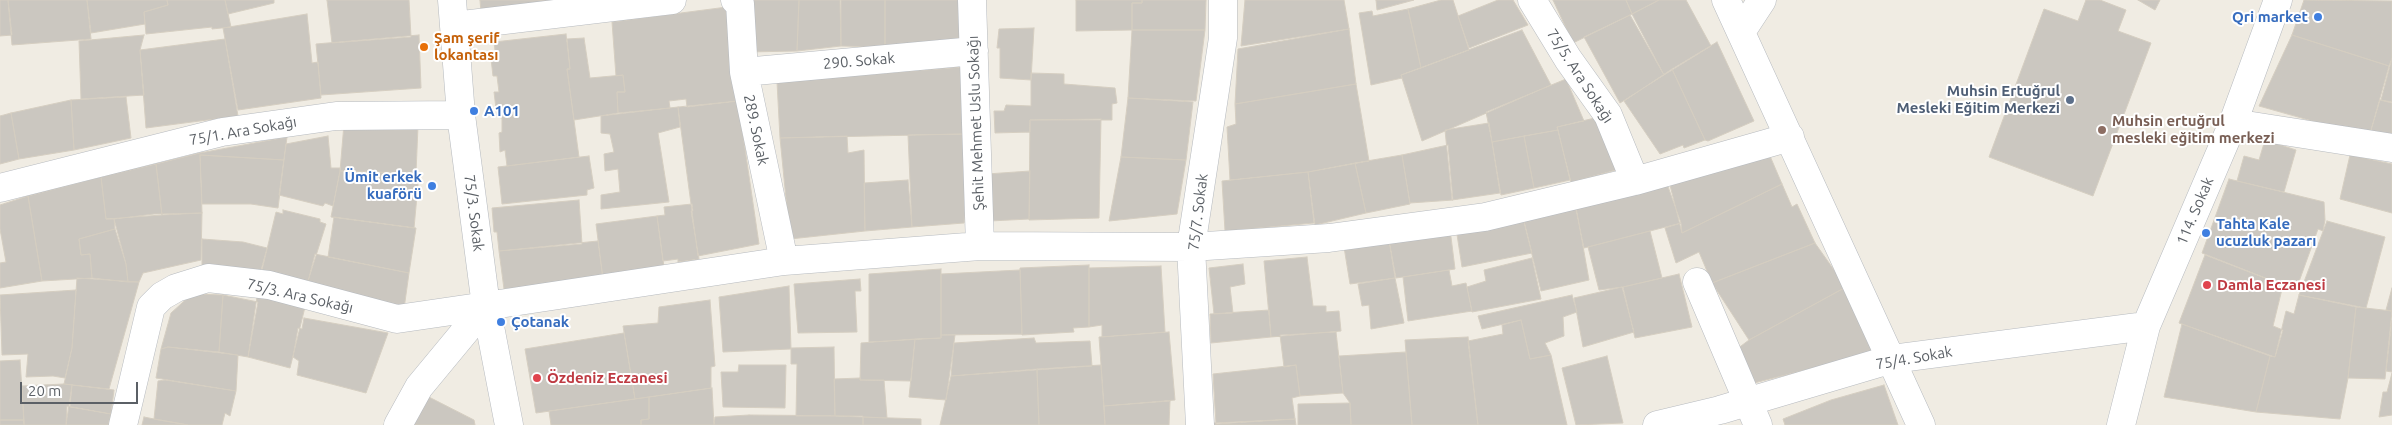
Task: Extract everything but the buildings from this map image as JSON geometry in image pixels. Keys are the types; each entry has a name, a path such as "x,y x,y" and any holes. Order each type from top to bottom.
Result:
{"street":[{"path":"453,13 672,0"},
{"name":"289. Sokak","path":"735,0 740,4 744,72 784,261"},
{"name":"Şehit Mehmet Uslu Sokağı","path":"972,0 980,246"},
{"name":"75/7. Sokak","path":"1200,425 1191,247 1223,38 1224,0"},
{"name":"75/5. Ara Sokağı","path":"1532,0 1568,59 1608,115 1635,181"},
{"path":"1726,0 1921,425"},
{"path":"1741,32 1762,0"},
{"name":"114. Sokak","path":"2121,425 2146,326 2233,123 2278,0"},
{"name":"75/3. Sokak","path":"453,13 461,115 486,306 509,425"},
{"name":"290. Sokak","path":"744,72 974,51"},
{"name":"75/1. Ara Sokağı","path":"0,188 222,132 336,116 461,115"},
{"path":"2233,123 2392,148"},
{"name":"75/3. Ara Sokağı","path":"123,425 151,307 162,296 176,288 208,278 269,286 397,320 784,261 980,246 1191,247 1329,238 1485,217 1635,181 1790,137"},
{"path":"1697,282 1754,413"},
{"path":"398,425 419,387 486,306"},
{"name":"75/4. Sokak","path":"1657,425 1754,413 1892,359 2146,326"}],"place":[{"name":"Qri market","path":"2318,17"},
{"name":"Şam şerif lokantası","path":"424,47"},
{"name":"Muhsin Ertuğrul Mesleki Eğitim Merkezi","path":"2070,100"},
{"name":"A101","path":"474,111"},
{"name":"Muhsin ertuğrul mesleki eğitim merkezi","path":"2102,130"},
{"name":"Ümit erkek kuaförü","path":"432,186"},
{"name":"Tahta Kale ucuzluk pazarı","path":"2206,233"},
{"name":"Damla Eczanesi","path":"2207,285"},
{"name":"Çotanak","path":"501,322"},
{"name":"Özdeniz Eczanesi","path":"537,378"}]}
